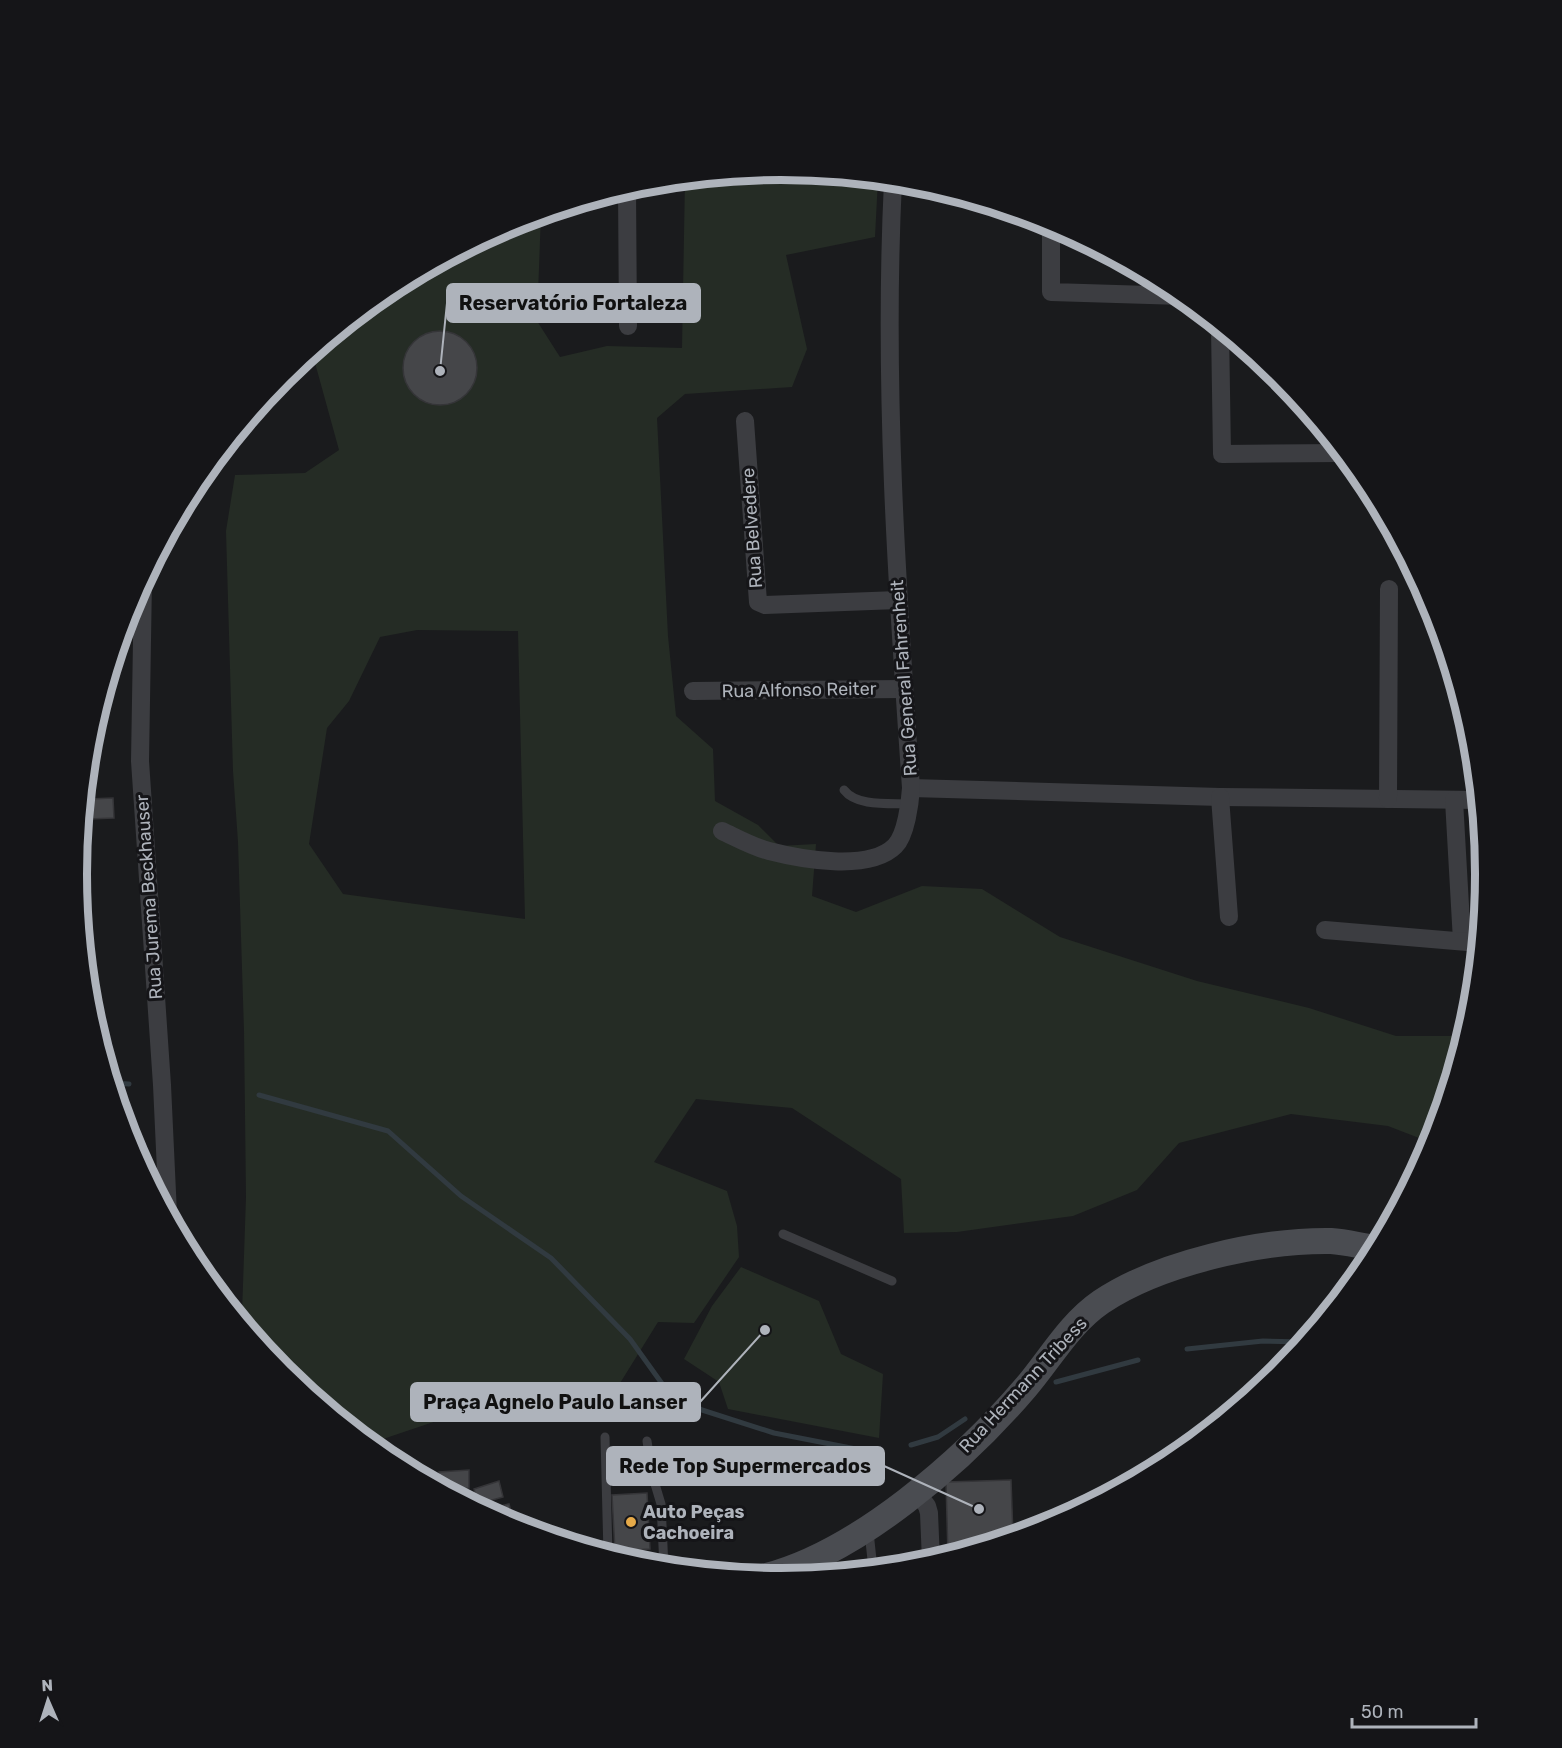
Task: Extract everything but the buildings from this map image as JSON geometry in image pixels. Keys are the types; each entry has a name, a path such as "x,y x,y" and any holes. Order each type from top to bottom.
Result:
{"main road":[{"name":"Rua Hermann Tribess","path":"794,1568 849,1540 917,1493 999,1416 1027,1386 1074,1326 1100,1303 1138,1282 1238,1250 1332,1241 1366,1246"}],"street":[{"name":"Rua General Fahrenheit","path":"893,189 888,349 898,600 910,796 1471,800"},
{"path":"627,198 628,326"},
{"path":"1051,235 1051,292 1165,295"},
{"path":"1220,337 1222,454 1333,453"},
{"name":"Rua Belvedere","path":"745,421 758,602 765,605 898,600"},
{"path":"1388,799 1389,589"},
{"name":"Rua Jurema Beckhauser","path":"143,602 140,761 162,1084 167,1197"},
{"name":"Rua Alfonso Reiter","path":"693,691 904,689"},
{"path":"722,831 766,850 799,858 832,861 869,859 897,845 910,796"},
{"path":"1220,797 1228,917"},
{"path":"1325,930 1471,942 1454,800"},
{"path":"917,1493 927,1506 929,1513 931,1551"}],"lane":[{"path":"844,790 848,796 864,801 910,796"},
{"path":"783,1234 892,1281"},
{"path":"605,1437 608,1546"},
{"path":"647,1441 652,1474 661,1504 664,1558"},
{"path":"868,1527 872,1562"}],"shaded area":[{"path":"781,180 826,181 878,187 875,237 786,255 807,349 792,387 685,394 657,418 668,636 676,716 713,749 715,801 758,825 779,846 816,844 812,896 856,912 922,886 982,889 1060,937 1197,981 1309,1008 1396,1036 1455,1036 1451,1054 1422,1139 1388,1126 1291,1114 1179,1143 1137,1190 1073,1216 957,1232 904,1233 901,1179 792,1108 696,1099 654,1162 727,1191 737,1226 739,1257 694,1323 658,1322 617,1388 487,1404 383,1439 384,1443 323,1396 290,1365 242,1311 246,1197 244,1031 226,531 235,475 305,473 339,450 314,360 359,323 434,273 474,252 541,223 537,321 560,357 607,346 682,348 685,187 736,181","holes":["417,630 518,631 525,919 343,894 309,844 327,728 349,701 380,637"]},
{"path":"741,1267 819,1301 841,1354 883,1374 879,1438 728,1409 719,1382 684,1359 712,1306"}],"waterway":[{"path":"120,1083 129,1084"},
{"path":"259,1095 388,1131 461,1196 551,1258 630,1339 663,1385 702,1410 774,1433 856,1449 877,1449"},
{"path":"1187,1349 1263,1341 1294,1342"},
{"path":"1056,1382 1138,1360"},
{"path":"911,1445 938,1437 965,1419"}],"place":[{"name":"Reservatório Fortaleza","path":"440,371"},
{"name":"Praça Agnelo Paulo Lanser","path":"765,1330"},
{"name":"Rede Top Supermercados","path":"979,1509"},
{"name":"Auto Peças Cachoeira","path":"631,1522"}]}
